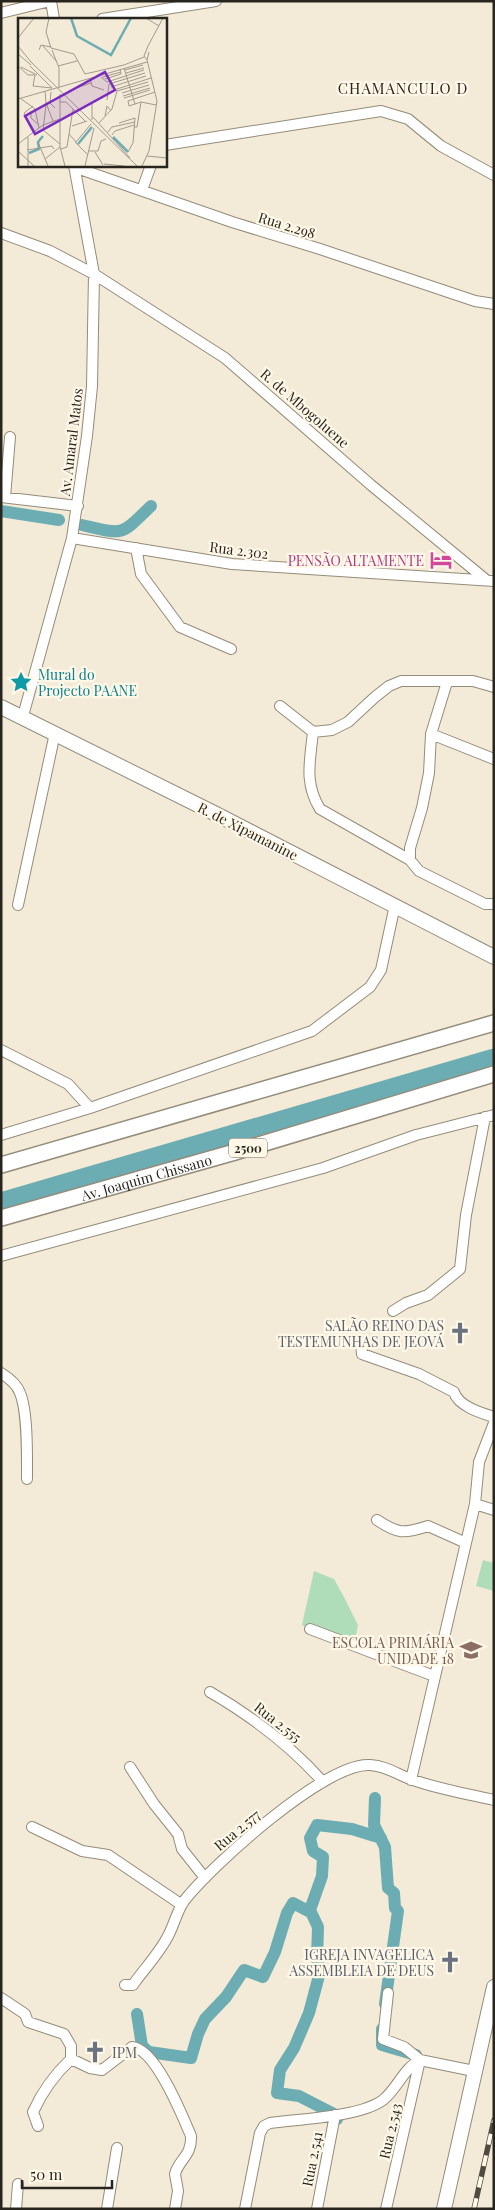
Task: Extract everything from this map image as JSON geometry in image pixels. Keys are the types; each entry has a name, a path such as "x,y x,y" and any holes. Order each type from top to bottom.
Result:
{"main road":[{"path":"1,1166 494,1022"},
{"name":"Av. Joaquim Chissano","path":"1,1218 235,1152 494,1074"}],"street":[{"path":"1,13 50,1 54,18"},
{"path":"108,18 216,1"},
{"path":"166,144 381,111 408,120 441,146 494,175"},
{"name":"Rua 2.298","path":"74,166 232,222 320,249 475,301 494,304"},
{"name":"Av. Amaral Matos","path":"23,716 72,538 78,506 92,386 94,274 74,166"},
{"path":"142,190 151,166"},
{"name":"R. de Mbogoluene","path":"1,233 50,251 94,274 225,358 371,485 490,580"},
{"path":"10,437 3,497 78,506"},
{"name":"Rua 2.302","path":"72,538 264,567 490,580"},
{"path":"136,548 141,574 180,628 231,649"},
{"path":"280,706 313,732 332,730 348,722 389,686 401,681 473,681 494,687"},
{"path":"410,860 410,848 422,808 429,773 431,734 447,682"},
{"name":"R. de Xipamanine","path":"1,707 23,716 494,957"},
{"path":"313,732 308,780 312,796 320,809 410,860 419,871 485,904 494,904"},
{"path":"18,905 55,733"},
{"path":"431,734 494,759"},
{"path":"1,1135 90,1108 302,1036 321,1026 370,987 381,970 395,906"},
{"path":"1,1050 68,1084 90,1108"},
{"path":"1,1256 323,1168 416,1135 490,1116 466,1215 460,1269 428,1295 393,1311"},
{"path":"361,1342 362,1354 419,1374 454,1392 456,1398 466,1405 494,1417"},
{"path":"1,1373 14,1383 21,1393 27,1448 26,1479"},
{"path":"411,1780 475,1504 480,1462 494,1423"},
{"path":"475,1504 494,1510"},
{"path":"377,1520 388,1528 406,1533 428,1526 466,1543"},
{"path":"310,1629 434,1676"},
{"name":"Rua 2.555","path":"210,1692 266,1728 301,1759 323,1782"},
{"name":"Rua 2.577","path":"126,1986 133,1985 161,1948 183,1903 205,1878 246,1837 323,1782 355,1766 368,1764 394,1770 411,1780 494,1800"},
{"path":"130,1767 154,1804 178,1834 182,1849 205,1878"},
{"path":"32,1827 82,1851 108,1855 179,1903 183,1903"},
{"path":"444,2209 494,1987"},
{"path":"388,1993 383,2039 404,2047 420,2060 474,2071"},
{"path":"1,1998 25,2014 28,2022 64,2034 71,2046 71,2059 48,2084 33,2112 38,2126"},
{"path":"71,2059 90,2068 102,2070 132,2047 138,2048 149,2058 165,2081 191,2136 188,2155 175,2174 178,2192 175,2209"},
{"path":"244,2209 260,2133 264,2126 270,2123 335,2115 377,2104 386,2098 414,2064 420,2060"},
{"name":"Rua 2.543","path":"386,2209 420,2060"},
{"name":"Rua 2.541","path":"316,2209 335,2115"},
{"path":"107,2209 117,2148"},
{"path":"16,2209 18,2184"}],"green space":[{"path":"483,1560 494,1563 494,1591 476,1586"},
{"path":"314,1571 334,1579 345,1599 358,1625 354,1645 302,1625"}],"waterway":[{"path":"82,525 107,530 121,530 127,528 151,506"},
{"path":"1,511 59,520"},
{"path":"1,1203 494,1059"},
{"path":"375,1798 374,1825 385,1847 388,1888 394,1893 395,1908 398,1911 385,2004"},
{"path":"334,2119 337,2119 338,2116 299,2096 277,2093 280,2070 294,2048 309,2013 320,1972 317,1959 318,1927 310,1910 322,1876 323,1857 313,1851 310,1838 317,1825 352,1829 381,1838"},
{"path":"137,2014 142,2046 149,2052 191,2058 198,2034 205,2019 226,1997 244,1970 263,1977 275,1952 287,1913 293,1903 310,1912"},
{"path":"382,2029 382,2045 416,2055"}],"railway":[{"path":"474,2209 494,2120"}],"place":[{"name":"PENSÃO ALTAMENTE","path":"441,560"},
{"name":"Mural do Projecto PAANE","path":"21,682"},
{"name":"SALÃO REINO DAS TESTEMUNHAS DE JEOVÁ","path":"460,1333"},
{"name":"ESCOLA PRIMÁRIA UNIDADE 18","path":"471,1650"},
{"name":"IGREJA INVAGELICA ASSEMBLEIA DE DEUS","path":"450,1962"},
{"name":"IPM","path":"95,2052"}],"district":[{"name":"CHAMANCULO D","path":"403,88"}]}
